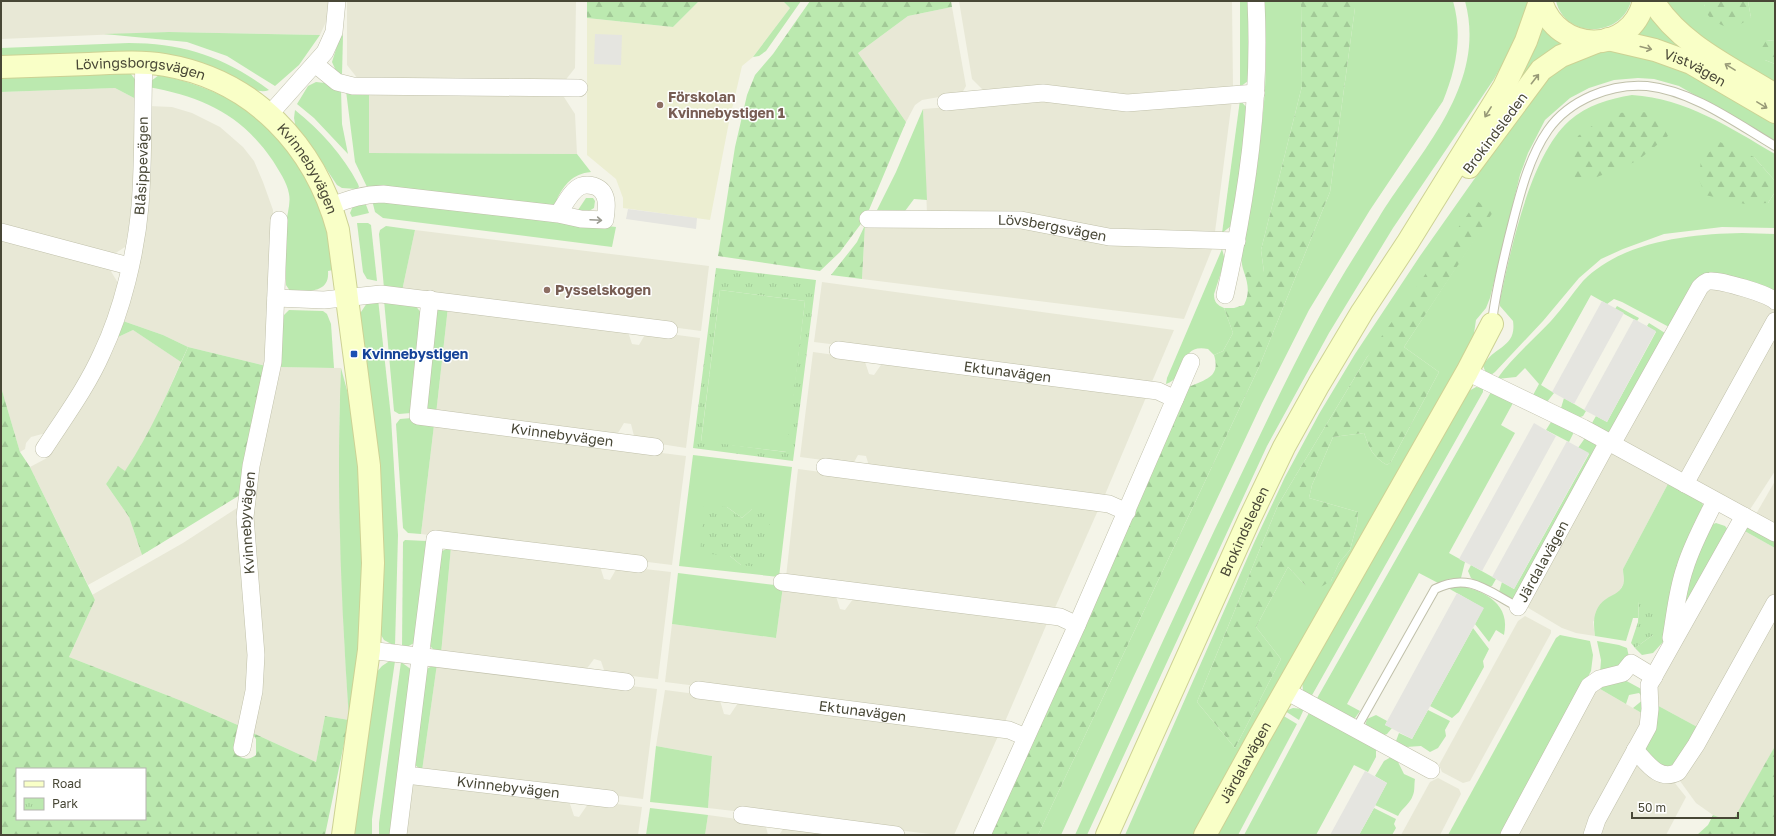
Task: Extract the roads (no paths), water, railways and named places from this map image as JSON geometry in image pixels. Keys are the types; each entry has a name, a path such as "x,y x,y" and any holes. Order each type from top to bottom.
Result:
{"main road":[{"name":"Vistvägen","path":"1541,1 1551,22 1564,33 1579,40 1602,41 1655,50 1691,63 1775,112"},
{"name":"Brokindsleden","path":"1108,835 1248,520 1284,447 1319,384 1362,312 1408,242 1504,87 1526,41 1541,1"},
{"name":"Brokindsleden","path":"1408,242 1453,188 1541,70 1561,56 1602,41 1630,26 1640,13 1644,1"},
{"name":"Vistvägen","path":"1653,1 1666,20 1690,41 1775,95"},
{"name":"Lövingsborgsvägen","path":"1,67 116,63 165,65 209,78 246,97 269,115"},
{"name":"Kvinnebyvägen","path":"269,115 286,131 306,157 319,178 331,206 338,230 368,466 373,563 369,650 343,835"},
{"name":"Järdalavägen","path":"1205,835 1259,736 1467,372 1492,324"}],"street":[{"name":"Kvinnebyvägen","path":"269,115 325,52 334,32 337,1"},
{"path":"1224,295 1237,241 1254,130 1256,93 1256,1"},
{"name":"Blåsippevägen","path":"44,449 90,377 102,353 120,305 134,245 140,206 144,63"},
{"path":"315,64 337,82 353,86 579,88"},
{"path":"946,102 1043,93 1127,103 1256,93"},
{"path":"331,206 360,196 383,194 558,214"},
{"name":"Kvinnebyvägen","path":"242,748 254,691 256,655 245,517 251,466 273,362 279,220"},
{"name":"Lövsbergsvägen","path":"868,220 1021,220 1109,237 1237,241"},
{"path":"1,232 129,266"},
{"name":"Järdalavägen","path":"1518,607 1700,287 1705,282 1716,281 1767,295 1775,301"},
{"path":"276,298 324,300 381,294 669,330"},
{"name":"Kvinnebyvägen","path":"430,299 418,416 655,447"},
{"path":"1685,484 1775,321"},
{"name":"Ektunavägen","path":"838,350 1158,391 1175,398"},
{"path":"982,835 1127,512 1191,362"},
{"path":"1467,372 1610,443 1775,533"},
{"path":"825,467 1109,504 1127,512"},
{"path":"1670,648 1676,603 1684,570 1695,541 1715,501"},
{"path":"1592,835 1596,820 1635,750 1649,720 1649,685 1744,516"},
{"path":"398,835 435,539 639,564"},
{"path":"782,582 1060,617 1077,624"},
{"path":"1635,750 1650,767 1658,773 1666,776 1678,772 1696,745 1775,603"},
{"path":"369,650 626,682"},
{"path":"1509,835 1589,686 1599,679 1623,673 1631,663 1654,676"},
{"name":"Ektunavägen","path":"698,690 1009,730 1026,737"},
{"path":"1286,691 1431,770"},
{"name":"Kvinnebyvägen","path":"406,775 610,799"},
{"path":"742,815 896,835"}],"lane":[{"path":"1492,324 1494,297 1528,172 1548,130 1559,117 1571,108 1601,92 1633,86 1648,86 1682,96 1703,105 1775,146"},
{"name":"Järdalavägen","path":"1356,728 1435,589 1447,583 1465,581 1474,584 1518,607"}],"place":[{"name":"Förskolan Kvinnebystigen 1","path":"660,105"},
{"name":"Pysselskogen","path":"547,290"},
{"name":"Kvinnebystigen","path":"354,354"}]}
